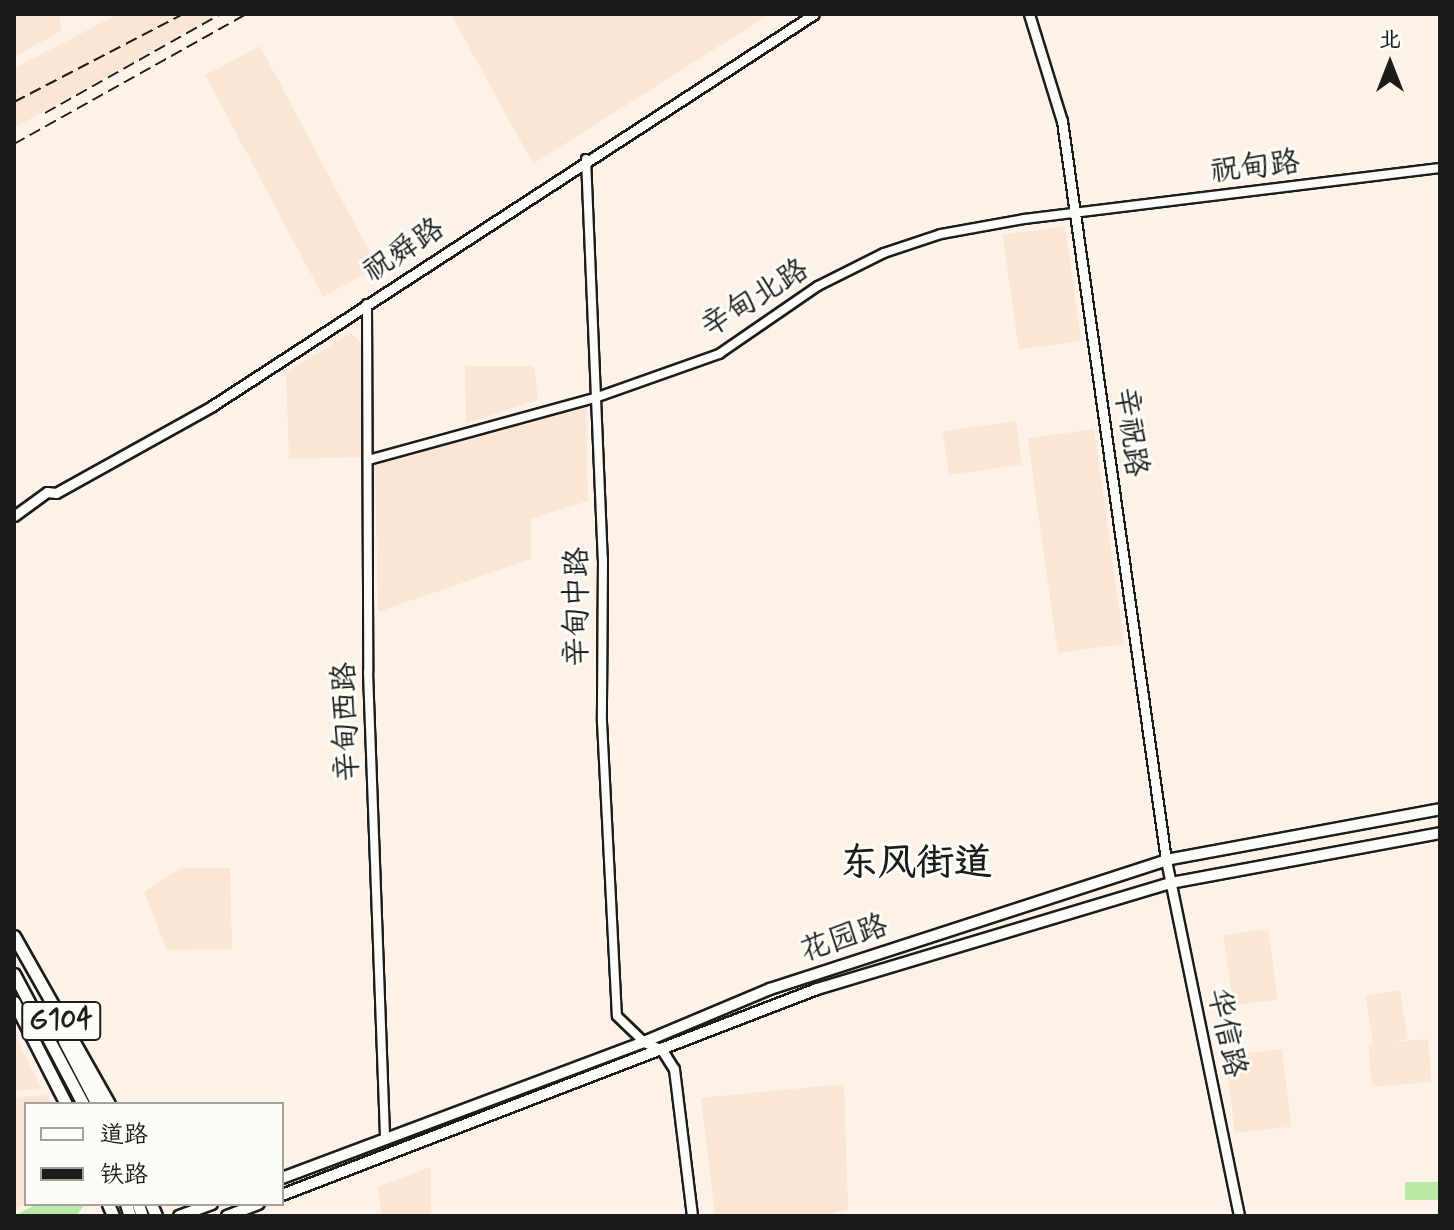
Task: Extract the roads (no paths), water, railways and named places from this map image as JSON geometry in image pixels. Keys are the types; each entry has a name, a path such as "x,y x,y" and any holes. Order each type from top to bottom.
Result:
{"highway":[{"name":"G104","path":"14,936 108,1102"},
{"path":"14,946 96,1102"},
{"path":"14,974 82,1102"},
{"name":"G104","path":"14,1002 65,1102"}],"main road":[{"name":"祝舜路","path":"14,516 47,492 56,493 212,406 586,159 814,14"},
{"name":"辛祝路","path":"1029,14 1055,90 1076,216 1166,860"},
{"name":"花园路","path":"284,1177 644,1042 770,989 1166,860 1440,809"},
{"name":"花园路","path":"284,1194 496,1108 662,1050 817,989 1171,883 1440,833"},
{"name":"华信路","path":"1166,860 1239,1216"},
{"path":"644,1042 662,1050 674,1069 692,1216"},
{"path":"179,1216 206,1206"},
{"path":"227,1216 254,1206"}],"street":[{"name":"辛甸中路","path":"586,159 602,722 617,1016 644,1042"},
{"name":"祝甸路","path":"1076,216 1440,168"},
{"name":"辛甸北路","path":"368,460 595,398 719,354 818,286 884,253 941,234 1024,219 1076,216"},
{"name":"辛甸西路","path":"367,304 368,672 385,1138"}],"railway":[{"path":"14,102 183,14"},
{"path":"45,113 221,14"},
{"path":"14,144 247,14"}],"district":[{"name":"东风街道","path":"916,864"}]}
